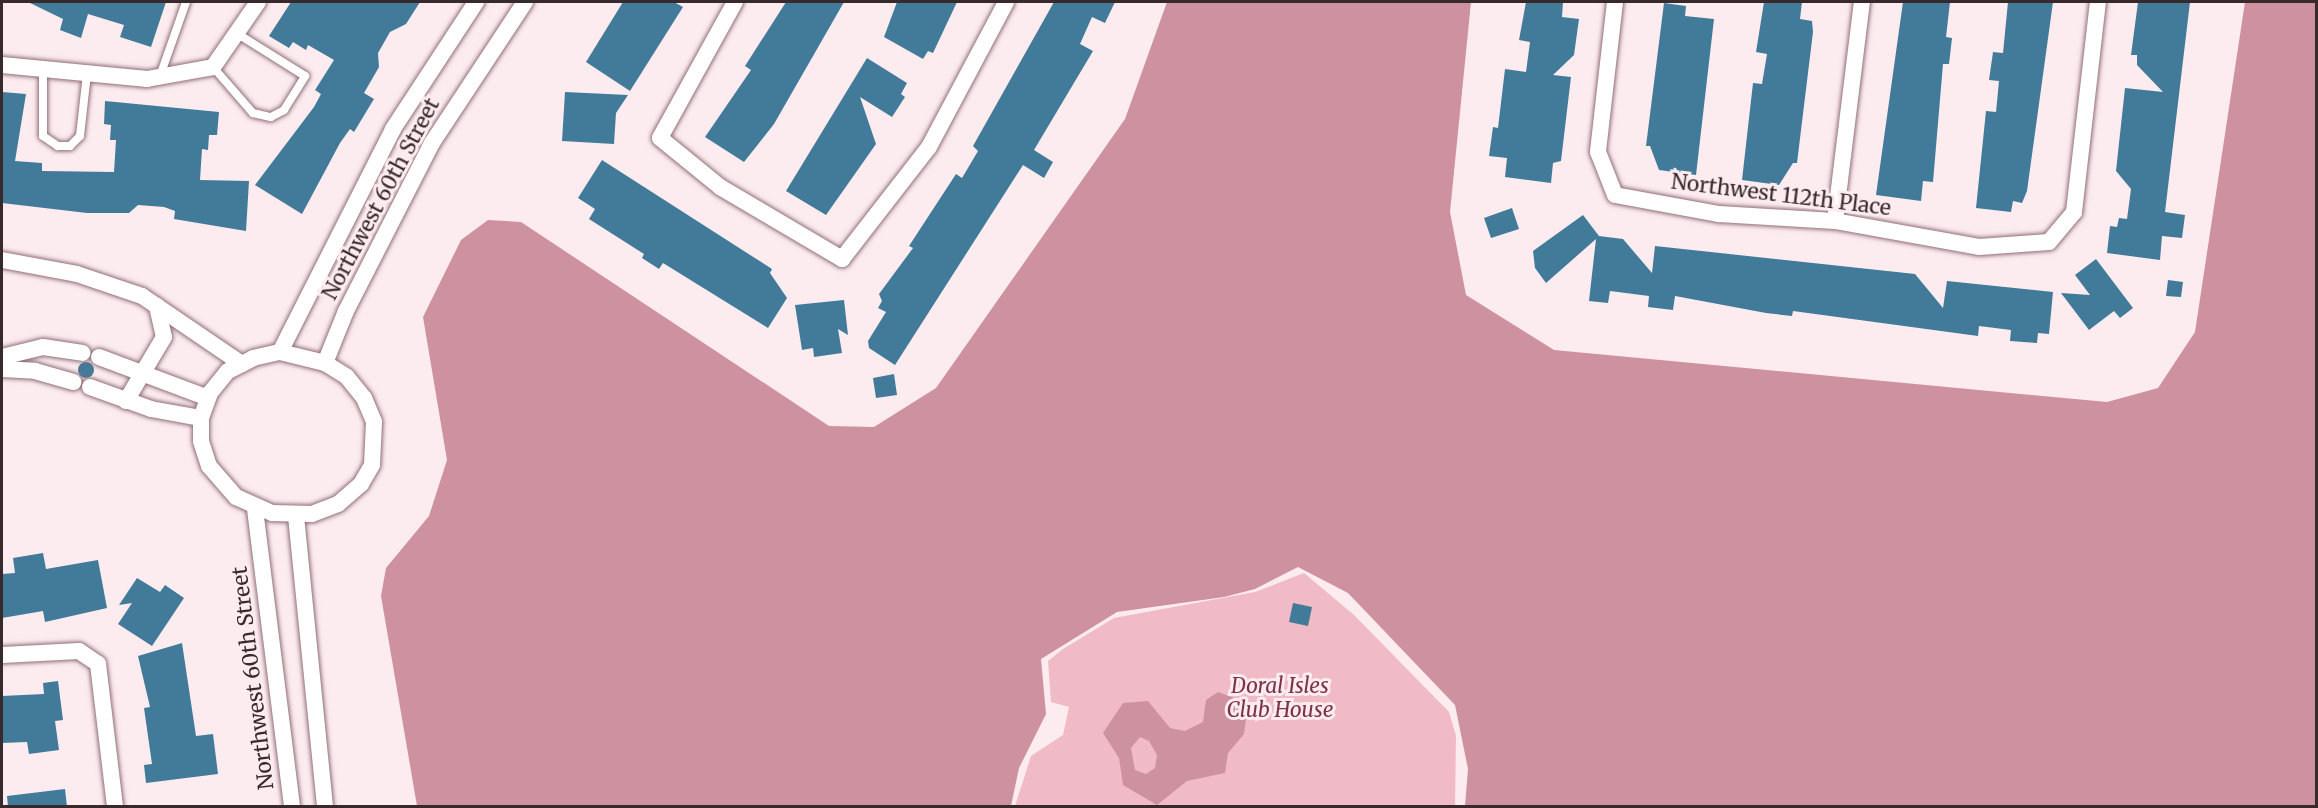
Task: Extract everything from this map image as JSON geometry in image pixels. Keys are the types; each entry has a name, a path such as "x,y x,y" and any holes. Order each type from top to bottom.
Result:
{"street":[{"path":"2,65 87,74 160,76 213,67 258,2"},
{"name":"Northwest 60th Street","path":"280,352 393,129 476,2"},
{"name":"Northwest 60th Street","path":"325,363 346,311 432,143 525,2"},
{"path":"735,2 660,138 720,187 842,260 929,147 1006,2"},
{"name":"Northwest 112th Place","path":"1615,2 1598,152 1616,195 1719,214 1834,221 1979,247 2049,242 2074,212 2098,2"},
{"path":"1834,221 1862,2"},
{"path":"2,260 77,274 142,296 242,364"},
{"path":"126,401 140,371 155,357 164,337 157,306"},
{"path":"2,357 43,347 82,353"},
{"path":"280,352 325,363 364,398 374,422 376,445 361,484 338,504 296,516 255,509 222,485 209,466 201,441 201,418 208,398 228,371 280,352"},
{"path":"99,357 208,398"},
{"path":"2,369 35,370 73,382"},
{"path":"90,387 126,401 201,418"},
{"name":"Northwest 60th Street","path":"255,509 292,807"},
{"path":"296,516 325,807"},
{"path":"2,655 79,651 98,664 103,681 116,807"}],"lane":[{"path":"160,76 186,2"},
{"path":"213,67 253,113 271,117 284,111 305,76 238,34"},
{"path":"43,70 43,136 58,146 70,146 80,136 87,74"}],"green space":[{"name":"Doral Isles Club House","path":"1304,573 1354,615 1449,712 1456,736 1455,806 1015,806 1031,756 1063,735 1069,707 1051,702 1048,661 1063,649 1114,618 1255,592"}],"shaded area":[{"path":"1167,2 1471,2 1450,212 1466,295 1554,350 2107,402 2158,388 2195,332 2245,2 2316,2 2316,806 1465,806 1468,769 1455,705 1348,593 1298,567 1255,589 1224,597 1117,612 1041,659 1046,714 1019,768 1011,806 417,806 381,596 386,568 429,516 447,460 423,317 461,240 488,220 521,222 829,426 874,427 936,388 1125,119"},
{"path":"1218,692 1240,700 1246,719 1244,734 1228,753 1225,773 1187,781 1157,805 1123,785 1119,758 1103,733 1123,703 1148,701 1170,728 1185,731 1203,722 1206,700","holes":["1140,737 1149,741 1157,755 1155,768 1146,774 1135,770 1131,748"]}],"building":[{"path":"28,2 166,2 151,47 120,37 124,25 88,14 81,38 60,30 63,19"},
{"path":"291,2 420,2 406,24 390,32 378,53 379,67 364,93 374,99 354,132 350,129 340,143 302,214 255,185 314,107 321,94 315,90 334,60 308,45 306,50 293,42 289,48 269,36"},
{"path":"623,2 674,2 683,7 630,91 586,62"},
{"path":"786,2 844,2 774,124 744,162 705,137 751,70 745,66"},
{"path":"897,2 957,2 933,53 928,51 923,59 884,37"},
{"path":"1054,2 1115,2 1105,23 1092,17 1080,44 1093,51 1034,150 1053,162 1044,178 1023,165 895,365 869,348 868,341 886,312 878,308 882,301 879,294 913,248 909,246 956,174 962,178 978,151 973,146"},
{"path":"1526,2 1563,2 1562,17 1579,19 1574,55 1553,75 1571,77 1561,161 1553,163 1551,183 1505,177 1507,158 1489,156 1493,127 1498,128 1505,69 1526,72 1530,42 1519,40"},
{"path":"1764,2 1802,2 1800,19 1812,21 1813,32 1797,163 1793,163 1779,185 1742,180 1753,83 1762,84 1767,54 1756,52"},
{"path":"1903,2 1950,2 1946,37 1952,38 1949,64 1943,64 1933,182 1923,181 1921,201 1876,195"},
{"path":"2008,2 2053,2 2027,191 2022,203 2013,201 2011,212 1976,208 1986,111 1996,112 1999,81 1989,80 1993,52 2003,53"},
{"path":"2138,2 2190,2 2165,212 2185,215 2182,238 2162,236 2160,260 2107,253 2110,226 2117,227 2119,218 2127,219 2131,189 2116,171 2125,88 2163,92 2137,65 2137,55 2131,55"},
{"path":"1664,3 1686,6 1685,16 1714,19 1696,175 1659,170 1650,146 1646,146"},
{"path":"867,58 907,83 901,94 905,97 892,117 860,97 876,144 826,215 786,191"},
{"path":"2,92 26,94 15,161 42,163 42,171 114,172 116,140 110,140 111,125 104,124 105,101 219,112 217,135 209,135 208,150 202,149 200,180 249,181 246,231 174,219 175,211 164,207 138,205 129,213 87,213 2,203"},
{"path":"565,92 628,95 616,113 614,144 562,141"},
{"path":"602,160 772,269 770,273 787,298 768,328 663,263 659,269 642,258 644,254 589,219 595,209 578,198"},
{"path":"1512,208 1519,229 1491,238 1484,218"},
{"path":"1583,215 1599,236 1623,239 1652,273 1655,246 1915,274 1943,308 1947,281 2053,292 2049,334 2038,333 2037,343 2010,341 2011,330 1979,326 1978,336 1793,311 1792,316 1766,313 1675,296 1673,310 1648,307 1649,296 1610,291 1608,303 1589,301 1596,239 1546,283 1535,268 1533,251"},
{"path":"2096,259 2133,308 2120,318 2114,311 2089,330 2061,293 2090,295 2075,275"},
{"path":"2168,280 2183,282 2181,297 2166,296"},
{"path":"844,300 848,335 838,329 842,353 814,357 813,348 802,350 795,305"},
{"path":"83,362 89,362 94,370 92,376 83,378 78,373 78,367"},
{"path":"894,374 897,395 876,398 873,378"},
{"path":"43,553 46,569 98,560 107,608 45,622 43,611 2,618 2,574 15,573 13,558"},
{"path":"137,578 160,592 165,585 184,598 152,646 118,624 132,603 119,605"},
{"path":"1293,603 1312,607 1308,626 1289,622"},
{"path":"182,643 196,736 213,734 218,774 146,783 144,765 152,764 144,708 150,707 138,656"},
{"path":"58,681 63,720 55,721 59,750 29,754 27,742 2,743 2,696 44,694 43,683"},
{"path":"65,789 67,807 8,807 7,796"}]}
